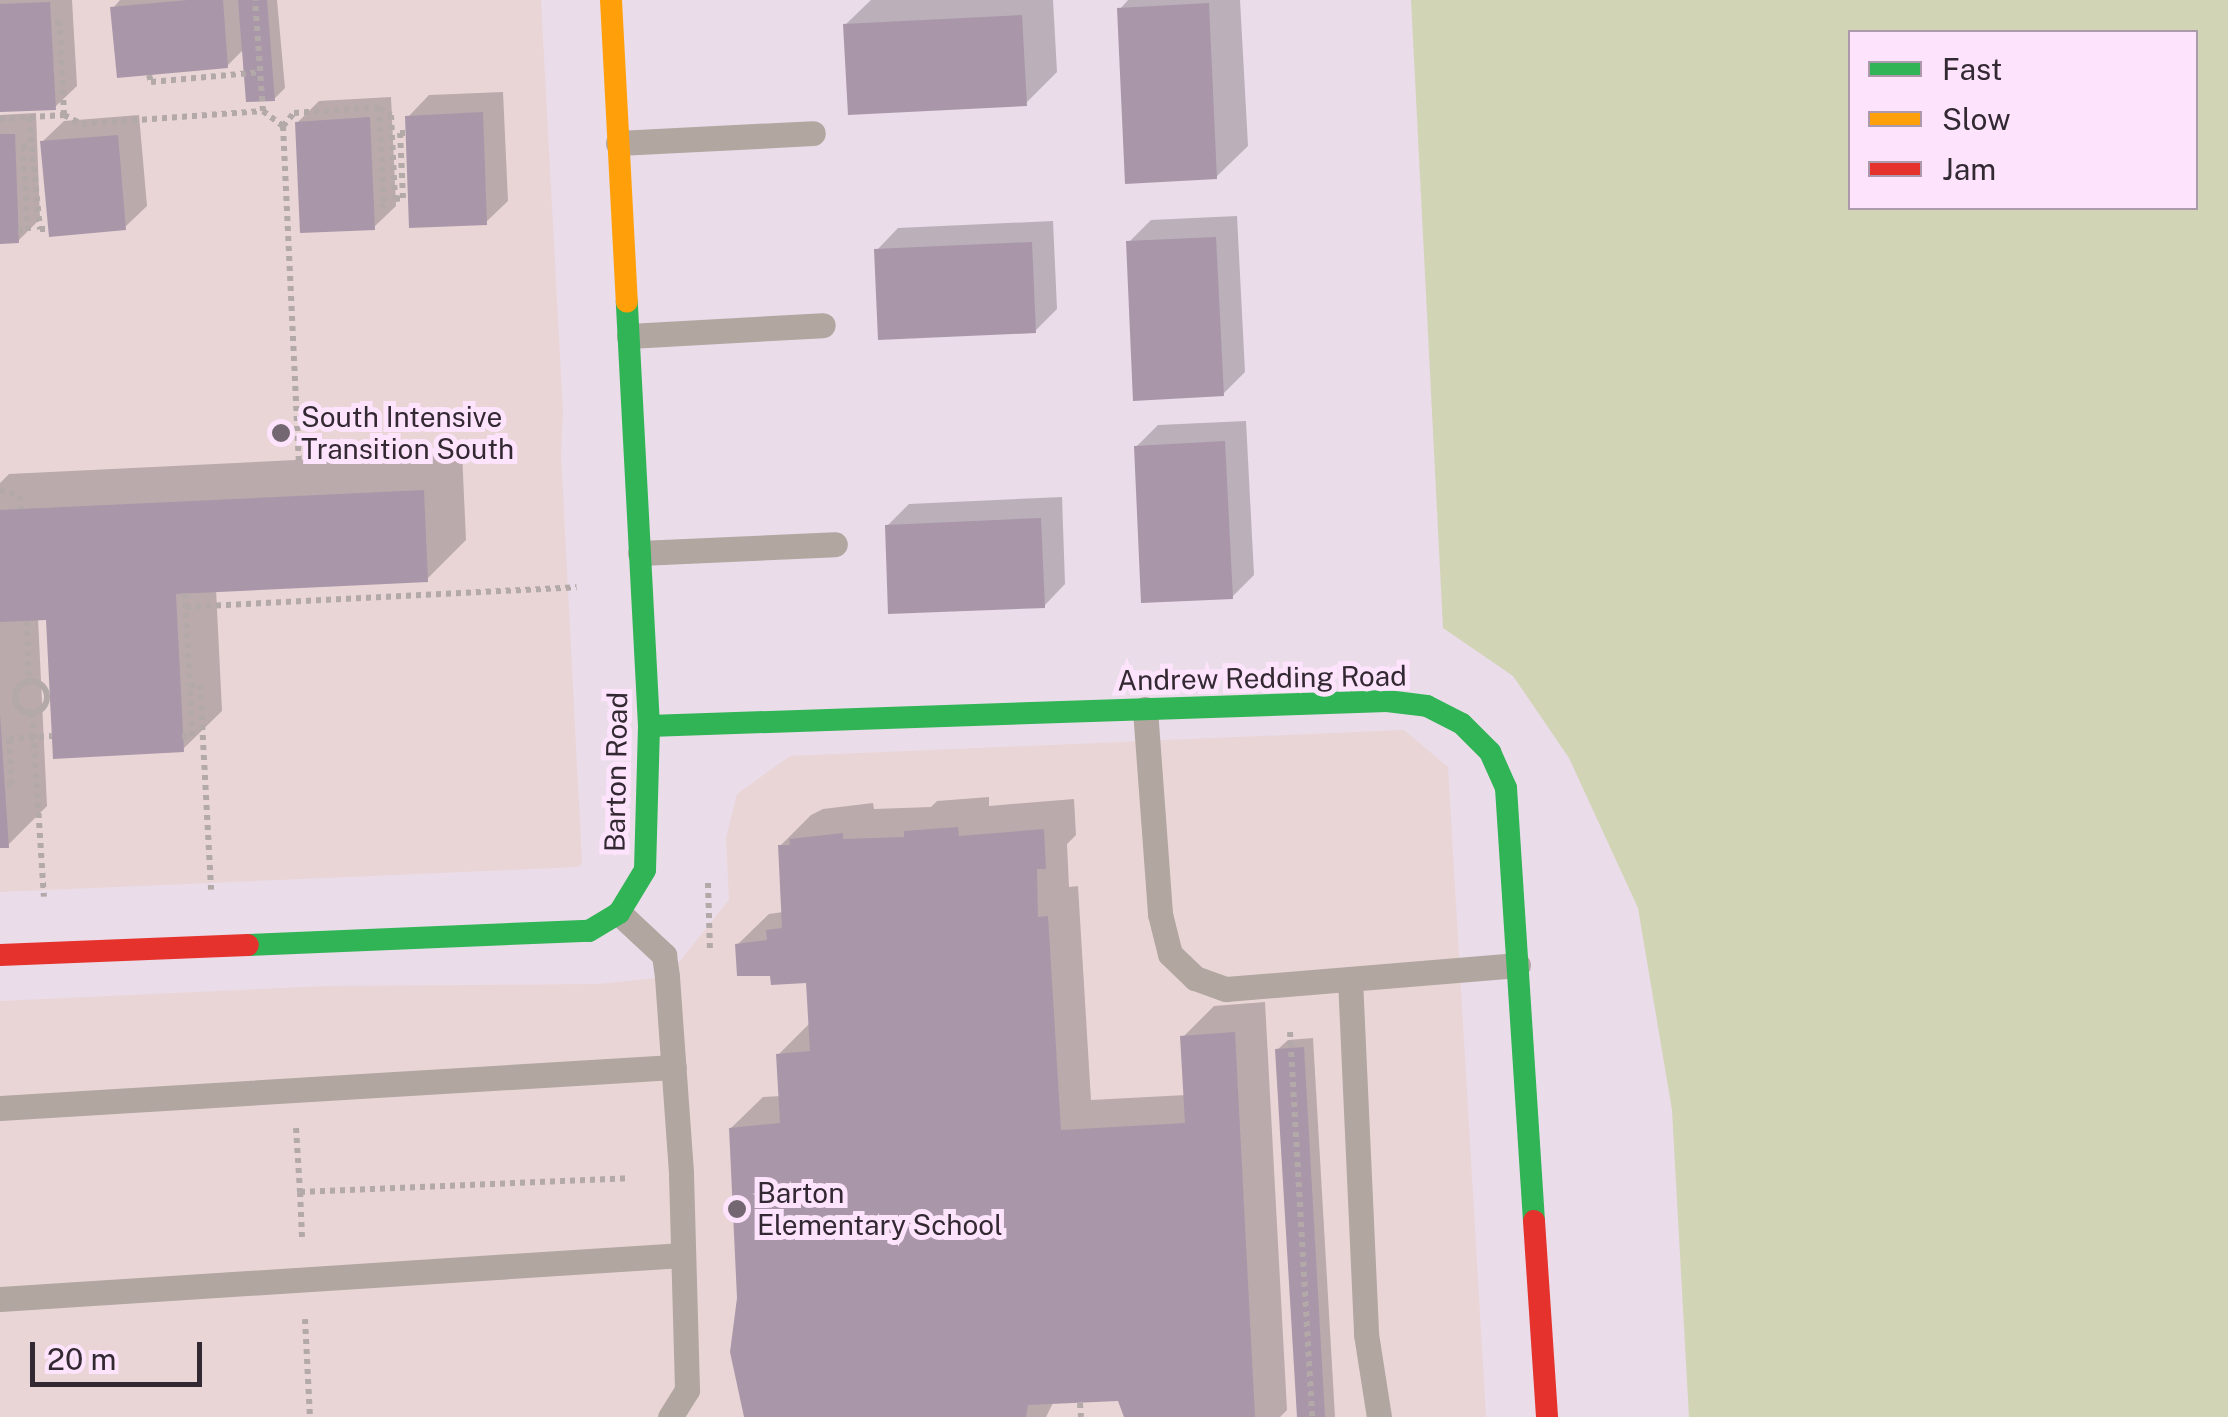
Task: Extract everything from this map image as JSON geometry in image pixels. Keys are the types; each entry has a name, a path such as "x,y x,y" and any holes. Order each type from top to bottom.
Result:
{"street":[{"name":"Barton Road","path":"611,0 649,726 645,870 619,913"},
{"name":"Andrew Redding Road","path":"649,726 1387,701 1426,706 1462,724 1490,752 1506,788 1546,1417"},
{"path":"0,955 589,931 619,913"}],"lane":[{"path":"618,143 813,133"},
{"path":"629,336 823,325"},
{"path":"640,553 834,544"},
{"path":"1145,709 1160,914 1170,954 1195,978 1226,989 1518,966"},
{"path":"619,913 664,956 674,1068 687,1390 670,1417"},
{"path":"1350,979 1366,1334 1379,1417"},
{"path":"0,1108 674,1068"},
{"path":"0,1299 683,1255"}],"path":[{"path":"255,0 263,112"},
{"path":"52,22 60,22 64,115"},
{"path":"149,74 151,82 260,72"},
{"path":"374,209 384,205 378,107"},
{"path":"299,461 283,126 294,113 378,107 391,115 395,198 403,198 400,134 405,133"},
{"path":"0,118 64,115 82,124 263,112 283,126"},
{"path":"18,231 28,231 23,148 28,140 28,118"},
{"path":"28,140 34,148 40,229 48,228"},
{"path":"0,490 20,496 21,509"},
{"path":"186,607 576,587"},
{"path":"182,736 192,736 185,593"},
{"path":"27,621 29,681"},
{"path":"29,681 39,684 47,696 42,710 32,714 21,710 14,696 19,686 29,681"},
{"path":"190,686 200,686 211,891"},
{"path":"32,714 44,898"},
{"path":"6,784 12,784 9,739 52,736"},
{"path":"1290,1032 1312,1417"},
{"path":"294,1091 302,1250"},
{"path":"300,1192 628,1178"},
{"path":"304,1318 310,1417"},
{"path":"1080,1402 1081,1417"}],"shaded area":[{"name":"South Intensive Transition South","path":"0,0 541,0 563,412 561,454 582,863 578,867 0,892"},
{"name":"Barton Elementary School","path":"1404,730 1448,767 1486,1417 0,1417 0,1001 326,986 597,984 667,977 729,900 726,838 737,794 790,756"}],"green space":[{"path":"1411,0 2228,0 2228,1417 1689,1417 1672,1110 1638,908 1569,758 1513,676 1443,628"}],"building":[{"path":"223,0 228,68 117,78 110,7"},
{"path":"238,0 267,0 275,101 246,102"},
{"path":"50,2 56,110 0,112 0,4"},
{"path":"1209,3 1217,179 1125,184 1117,8"},
{"path":"1022,15 1027,106 848,115 843,24"},
{"path":"483,112 487,225 409,228 405,116"},
{"path":"370,117 375,230 300,233 295,122"},
{"path":"0,134 15,134 19,243 0,244"},
{"path":"118,135 126,230 49,237 40,141"},
{"path":"1216,237 1224,396 1133,401 1126,241"},
{"path":"1032,242 1036,333 878,340 874,249"},
{"path":"1225,441 1233,599 1141,603 1134,446"},
{"path":"424,490 428,582 176,594 184,752 53,759 46,620 0,622 0,510"},
{"path":"1041,518 1045,608 888,614 885,525"},
{"path":"0,714 9,848 0,848"},
{"path":"958,827 959,836 1044,829 1046,869 1037,869 1038,917 1048,916 1061,1130 1185,1123 1180,1036 1235,1032 1255,1417 1124,1417 1118,1401 1028,1405 1026,1417 744,1417 730,1352 737,1298 729,1128 780,1123 776,1054 810,1051 806,983 771,985 770,976 737,976 735,944 767,940 766,930 782,928 778,845 790,845 789,839 843,833 843,839 904,837 904,831"},
{"path":"1304,1047 1325,1417 1297,1417 1275,1049"}],"traffic: fast":[{"path":"248,945 589,931 619,913 645,870 649,726 627,302"},
{"path":"649,726 1387,701 1427,706 1462,724 1490,752 1506,788 1534,1221"}],"traffic: slow":[{"path":"611,0 627,302"}],"traffic: jam":[{"path":"0,955 248,945"},
{"path":"1534,1221 1547,1417"}],"place":[{"name":"South Intensive Transition South","path":"281,433"},
{"name":"Barton Elementary School","path":"737,1209"}]}
